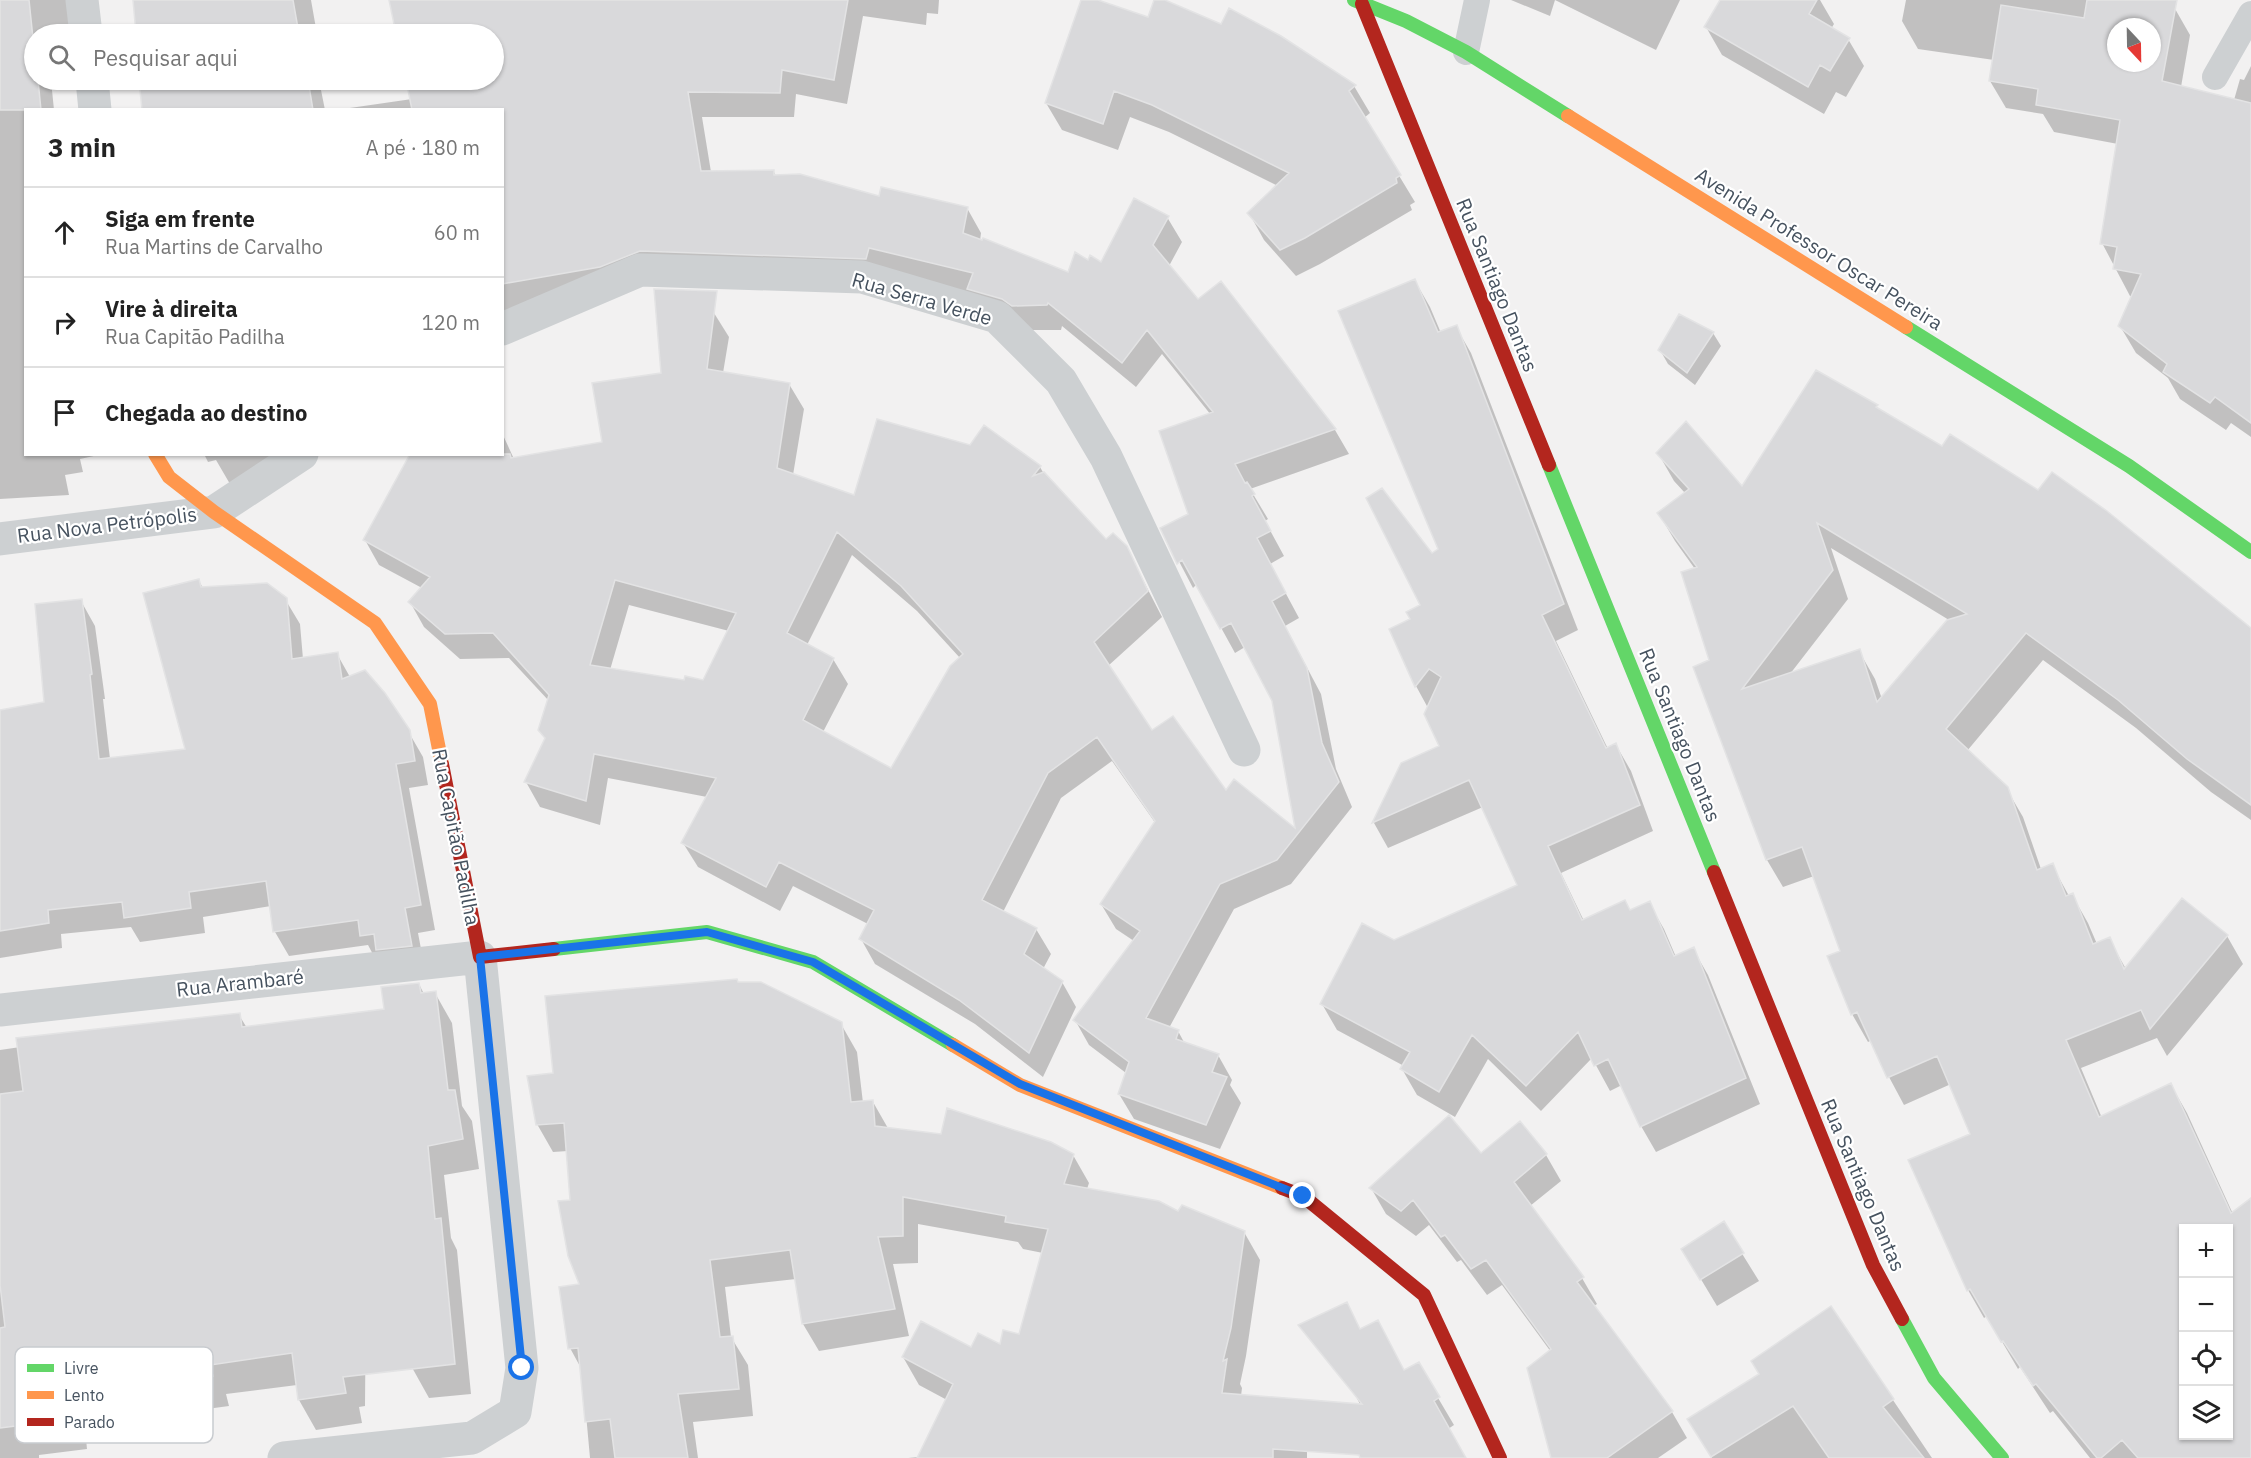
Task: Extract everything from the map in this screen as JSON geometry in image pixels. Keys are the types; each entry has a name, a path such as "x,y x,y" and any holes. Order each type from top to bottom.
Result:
{"street":[{"path":"82,0 85,24"},
{"name":"Avenida Professor Oscar Pereira","path":"1358,2 1409,11 1466,52 2129,466 2242,539 2251,552"},
{"name":"Rua Santiago Dantas","path":"1358,2 1873,1265 1934,1378 2002,1458"},
{"path":"93,90 95,108"},
{"name":"Rua Serra Verde","path":"504,328 640,270 862,278 997,317 1061,381 1106,457 1244,750"},
{"name":"Rua Capitão Padilha","path":"156,456 169,477 214,512 375,623 430,704 480,957"},
{"path":"214,512 299,456"},
{"name":"Rua Nova Petrópolis","path":"0,539 214,512"},
{"path":"284,1458 472,1438 515,1412 522,1368 480,957 707,932 813,962 1020,1084 1303,1196 1424,1295 1500,1458"},
{"name":"Rua Arambaré","path":"0,1010 480,957"}],"lane":[{"path":"1466,52 1477,0"},
{"path":"2215,77 2251,14"}],"building":[{"path":"0,0 29,0 32,24 24,24 24,90 39,90 41,108 0,110"},
{"path":"133,0 293,0 297,24 135,24"},
{"path":"389,0 848,0 834,80 782,70 780,93 688,92 701,171 774,170 774,175 800,174 879,196 881,187 968,207 963,233 982,240 983,238 1068,272 1075,252 1088,260 1090,255 1101,262 1134,198 1169,216 1153,245 1198,299 1221,281 1336,429 1235,464 1245,483 1247,482 1255,494 1252,496 1271,531 1257,538 1286,593 1272,601 1307,668 1322,743 1339,782 1277,860 1220,884 1146,1018 1179,1030 1176,1039 1219,1054 1212,1072 1227,1077 1206,1125 1118,1094 1129,1062 1073,1020 1140,931 1100,904 1155,821 1097,737 1048,773 982,900 1037,928 1024,954 1063,981 1029,1053 959,1000 859,939 874,910 779,862 766,887 681,843 716,778 594,754 586,801 524,782 545,738 538,730 549,695 493,633 445,634 408,602 430,577 363,540 409,456 504,456 504,454 510,454 511,458 602,442 592,383 661,373 654,289 717,291 707,369 790,383 777,468 854,495 877,419 970,445 984,425 1041,466 1033,476 1044,472 1106,539 1113,533 1127,546 1148,591 1094,642 1152,730 1173,716 1226,790 1234,779 1295,828 1272,701 1231,623 1220,629 1182,560 1177,564 1160,528 1188,514 1159,431 1213,412 1147,330 1122,363 1048,303 1047,305 1012,306 1002,299 967,289 973,273 869,248 866,259 640,251 600,267 504,284 504,108 412,108 408,90 504,90 504,24 394,24","holes":["837,532 901,586 963,654 950,666 891,768 803,720 834,658 787,633","615,580 736,613 703,680 685,676 684,680 590,665"]},
{"path":"1081,0 1098,0 1148,17 1154,0 1165,0 1221,24 1229,8 1281,36 1356,85 1349,91 1401,175 1396,178 1397,183 1305,238 1280,250 1247,213 1289,173 1152,105 1114,91 1103,124 1045,103"},
{"path":"1720,0 1817,0 1809,14 1850,38 1830,71 1820,65 1808,87 1704,27"},
{"path":"2087,0 2177,0 2162,81 2251,103 2251,423 2215,397 2210,403 2163,372 2167,364 2118,326 2141,274 2113,269 2117,247 2100,244 2120,120 2036,105 2038,89 1989,81 2001,5 2084,18"},
{"path":"140,90 310,90 313,108 142,108"},
{"path":"1415,279 1438,332 1457,325 1564,604 1542,615 1606,748 1616,743 1640,805 1548,846 1582,920 1625,900 1630,910 1650,901 1674,956 1694,947 1746,1078 1640,1127 1608,1059 1594,1066 1578,1032 1526,1086 1472,1035 1439,1092 1400,1069 1410,1052 1320,1004 1362,923 1394,940 1517,885 1469,780 1372,823 1401,763 1439,746 1424,714 1441,677 1429,669 1415,687 1389,629 1410,619 1406,612 1420,605 1366,498 1382,488 1432,553 1438,549 1338,311"},
{"path":"1679,314 1714,332 1687,373 1658,350"},
{"path":"1816,370 1878,405 1876,407 1942,446 1950,434 2038,490 2052,472 2107,511 2251,628 2251,805 2187,759 2118,700 2026,633 1946,729 2008,787 2037,870 2053,863 2066,896 2073,893 2093,944 2110,937 2124,969 2182,898 2228,935 2150,1029 2141,1010 2066,1040 2099,1117 2171,1083 2231,1213 2251,1198 2251,1458 2138,1458 2122,1440 2101,1458 2097,1458 2036,1384 2033,1386 2003,1341 2001,1342 1970,1289 1967,1291 1908,1160 1970,1134 1937,1056 1887,1078 1857,1012 1851,1015 1827,956 1840,951 1802,847 1766,860 1693,667 1709,660 1681,572 1697,567 1657,513 1689,489 1656,453 1686,421 1742,486","holes":["1817,523 1967,614 1947,620 1877,702 1860,649 1742,689 1833,570"]},
{"path":"199,579 201,587 267,583 287,598 292,659 338,652 342,679 365,670 385,693 410,730 415,761 396,764 421,905 405,908 412,946 376,950 374,934 360,936 358,920 273,932 266,881 189,892 191,908 124,918 122,902 48,910 49,923 0,931 0,710 44,702 35,604 82,599 92,674 90,675 99,759 185,749 143,593"},
{"path":"737,979 738,982 761,982 842,1022 851,1102 873,1100 875,1126 941,1134 947,1108 1051,1142 1074,1154 1064,1184 1159,1201 1178,1211 1182,1205 1245,1231 1231,1328 1223,1361 1227,1359 1222,1393 1362,1404 1298,1325 1347,1302 1360,1329 1378,1320 1404,1370 1419,1362 1440,1397 1434,1401 1466,1458 1360,1458 1359,1455 1273,1449 1273,1458 917,1458 953,1384 902,1357 921,1321 971,1347 978,1333 1000,1344 1003,1330 1019,1334 1048,1229 1005,1222 1006,1216 903,1197 903,1236 878,1237 895,1309 802,1324 790,1250 710,1260 720,1337 733,1336 739,1389 678,1394 688,1458 615,1458 610,1419 585,1422 578,1348 568,1349 559,1287 579,1284 568,1256 558,1201 570,1200 564,1123 536,1125 527,1076 553,1073 545,996"},
{"path":"419,983 421,993 436,991 448,1090 455,1090 463,1139 428,1146 435,1219 441,1218 455,1364 343,1377 346,1393 298,1400 292,1353 213,1365 213,1347 15,1347 15,1426 0,1428 0,1328 5,1327 0,1285 0,1094 23,1091 16,1038 240,1013 242,1027 384,1009 381,987"},
{"path":"1449,1115 1481,1153 1520,1121 1547,1154 1514,1182 1584,1277 1577,1282 1673,1411 1607,1458 1551,1458 1527,1368 1551,1349 1486,1260 1471,1269 1445,1235 1441,1237 1413,1200 1401,1211 1369,1188"},
{"path":"1724,1221 1744,1253 1700,1280 1681,1249"},
{"path":"1831,1306 1894,1399 1883,1407 1924,1458 1829,1458 1793,1406 1711,1457 1687,1419 1759,1374 1751,1361"}],"traffic: fast":[{"path":"1354,0 1406,21 1466,52 1568,116"},
{"path":"1906,327 2129,466 2251,552"},
{"path":"1549,465 1714,872"},
{"path":"554,949 707,932 813,962 953,1045"},
{"path":"1902,1319 1934,1378 2002,1458"}],"traffic: slow":[{"path":"1568,116 1906,327"},
{"path":"156,456 169,477 214,512 375,623 430,704 442,764"},
{"path":"953,1045 1020,1085 1282,1188"}],"traffic: jam":[{"path":"1362,4 1549,465"},
{"path":"442,764 480,957 554,949"},
{"path":"1714,872 1873,1265 1902,1319"},
{"path":"1282,1188 1303,1196 1424,1295 1500,1458"}],"route":[{"path":"522,1368 480,957 707,932 813,962 1020,1084 1303,1196"}]}
